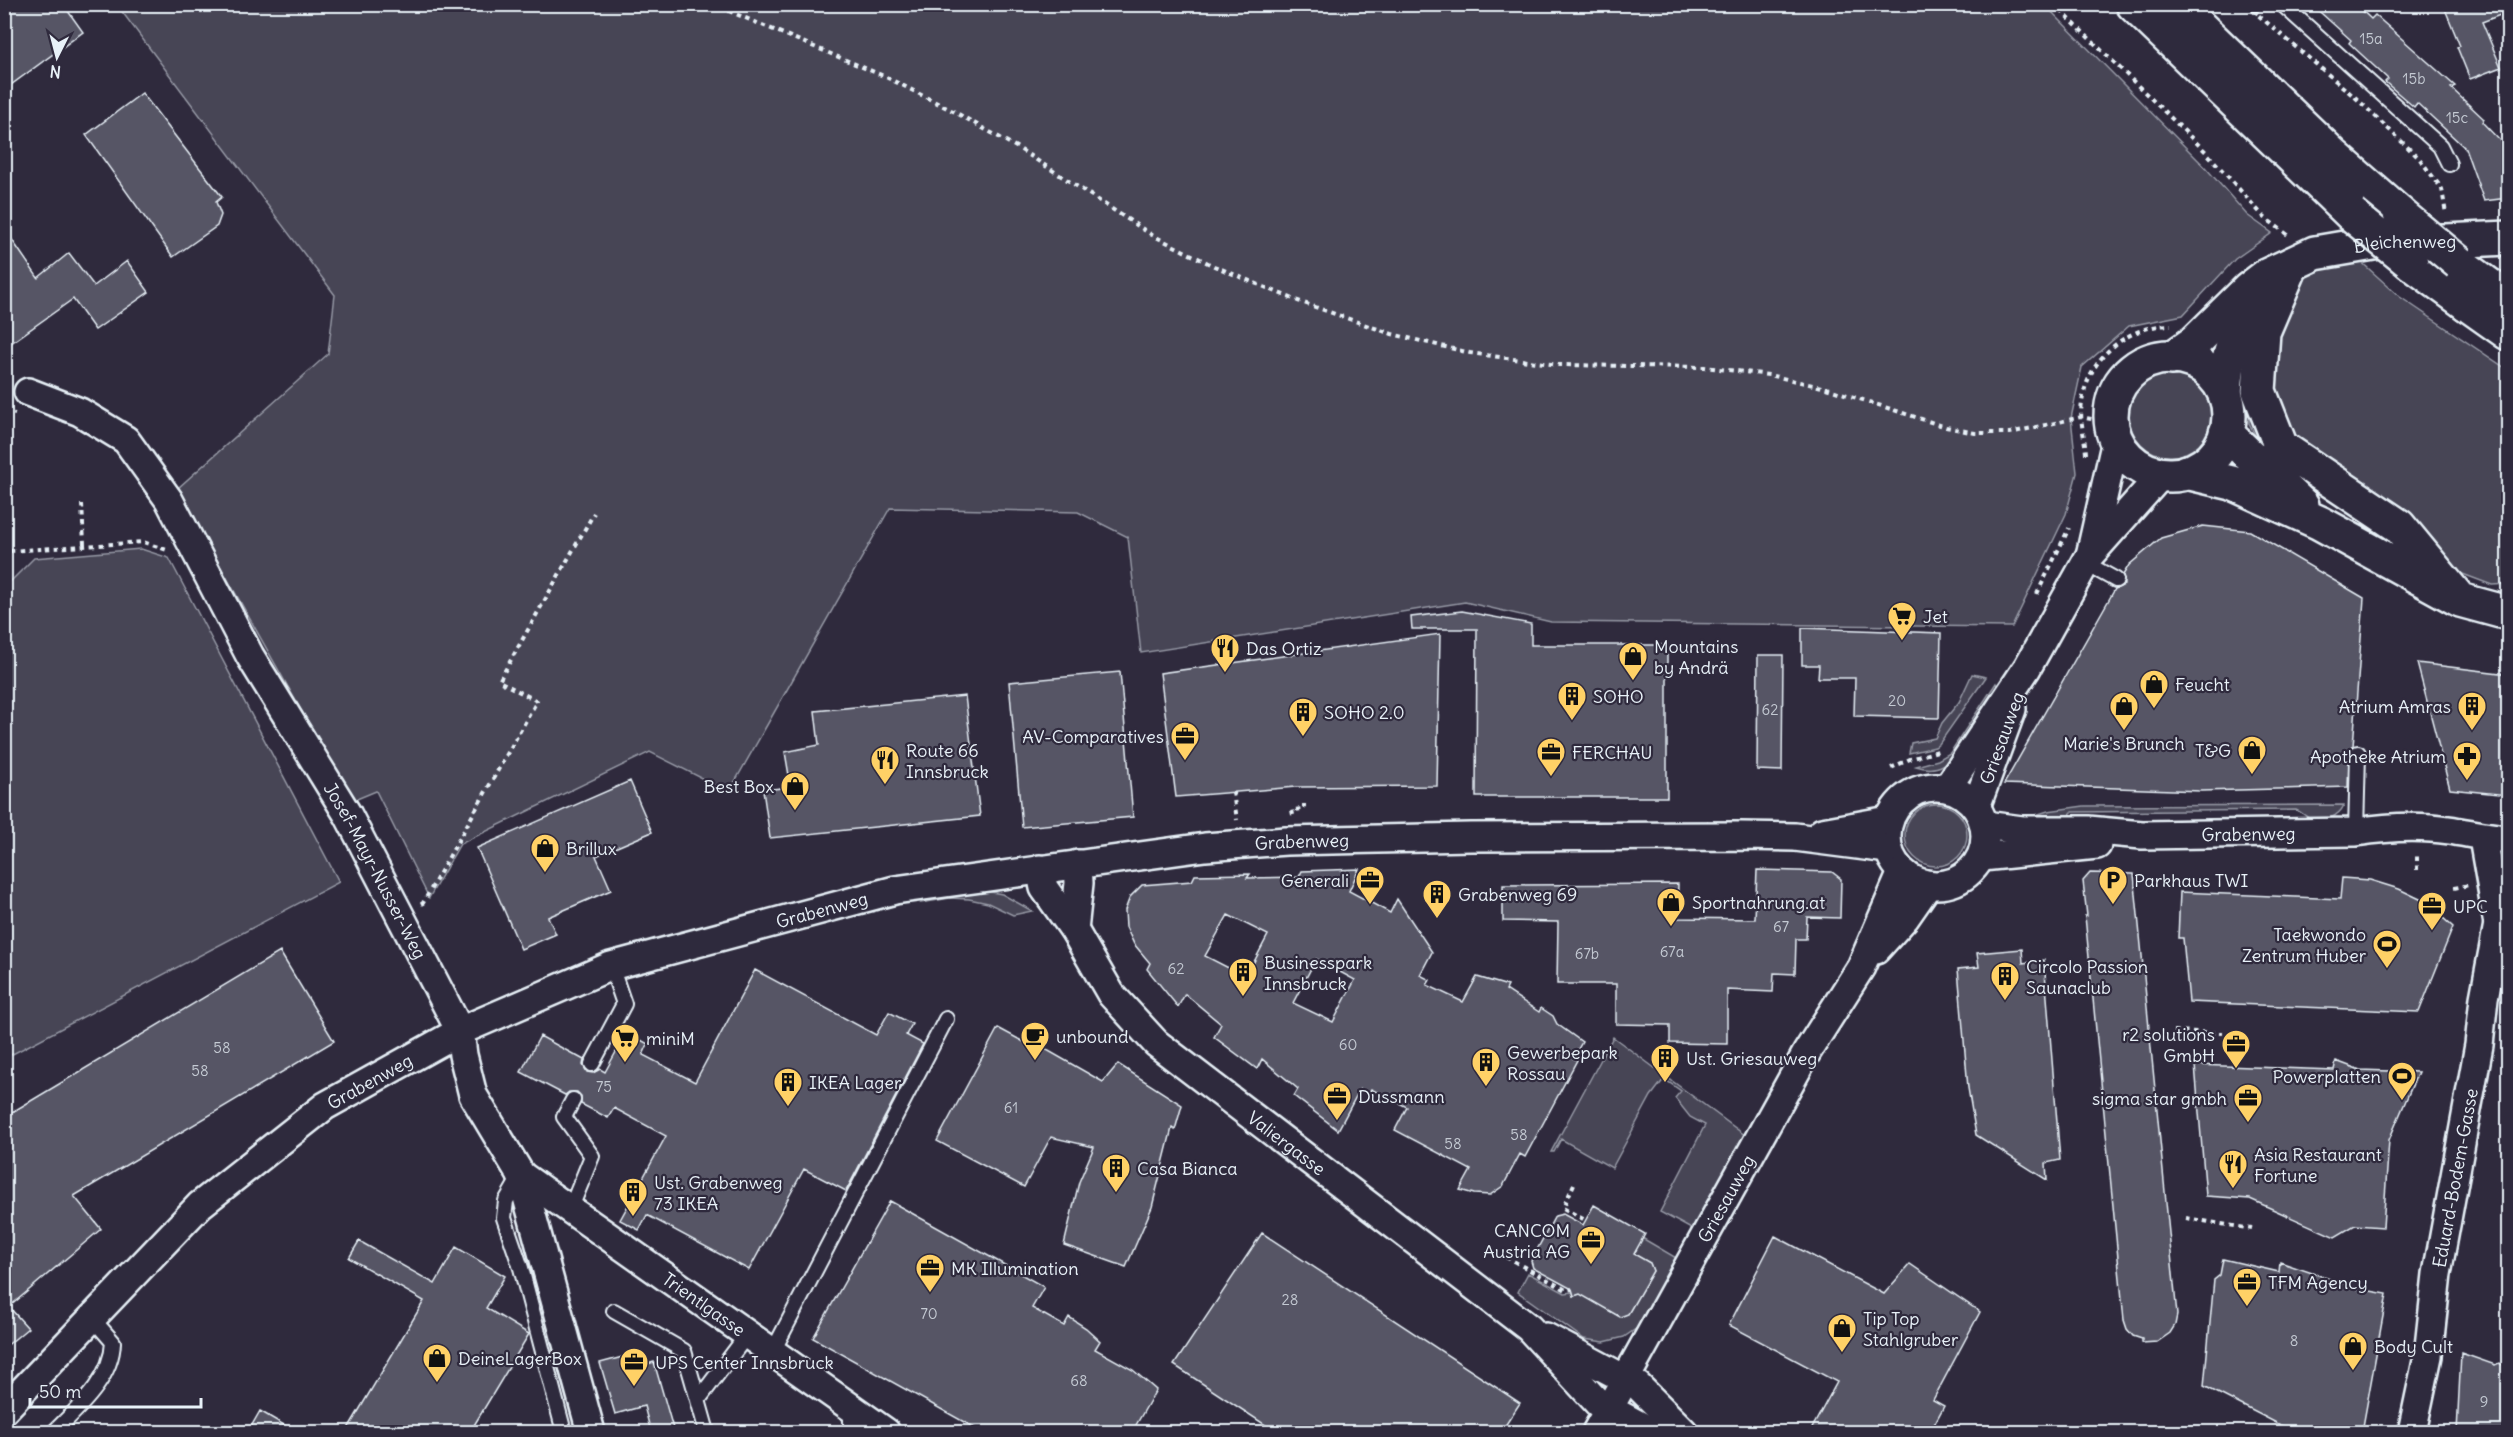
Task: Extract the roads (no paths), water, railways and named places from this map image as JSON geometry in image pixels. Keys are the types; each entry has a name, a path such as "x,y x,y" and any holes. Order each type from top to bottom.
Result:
{"main road":[{"path":"2133,4 2352,215 2411,263 2508,333"},
{"path":"2176,4 2325,148 2400,214 2452,252 2508,299"},
{"name":"Bleichenweg","path":"2172,358 2195,342 2249,289 2266,276 2304,259 2385,241 2452,252 2504,240"},
{"path":"2304,259 2264,293 2240,329 2228,358 2225,394 2229,414 2226,433 2320,523"},
{"path":"2304,259 2263,332 2259,391 2281,447 2398,526 2460,600"},
{"name":"Griesauweg","path":"2103,427 2118,387 2130,372 2146,362 2183,358 2200,365 2215,378 2225,394"},
{"path":"2103,427 2124,454 2137,465 2232,483 2320,523 2460,600 2508,612"},
{"name":"Griesauweg","path":"2174,473 2202,465 2212,456 2226,433"}],"street":[{"name":"Josef-Mayr-Nusser-Weg","path":"28,392 80,412 126,440 169,500 250,656 348,815 460,1031 463,1055 473,1095 521,1175 591,1432"},
{"name":"Griesauweg","path":"2087,559 2103,427"},
{"name":"Griesauweg","path":"1947,788 2027,668 2087,559 2174,473"},
{"name":"Griesauweg","path":"1981,816 2027,668"},
{"path":"1922,788 1956,790 1981,816 1986,841 1982,857 1973,870 1960,880 1944,885 1928,885 1913,880 1893,861 1886,835 1889,820 1896,807 1907,796 1922,788"},
{"name":"Grabenweg","path":"1981,816 2022,830 2088,830 2142,835 2356,832 2389,843 2417,845 2445,845 2496,839"},
{"name":"Grabenweg","path":"1795,837 1889,820"},
{"name":"Grabenweg","path":"1982,857 2090,846 2142,835"},
{"name":"Grabenweg","path":"4,1410 200,1205 325,1106 460,1031 611,966 895,890 1204,848 1286,842 1509,837 1795,837 1888,849"},
{"name":"Eduard-Bodem-Gasse","path":"2496,839 2498,924"},
{"path":"1074,930 1079,883 1078,864"},
{"name":"Valiergasse","path":"1040,869 1044,888 1074,930 1111,994 1156,1043 1529,1328 1638,1386 1684,1432"},
{"name":"Griesauweg","path":"1596,1432 1807,1052 1861,967 1902,872"},
{"name":"Griesauweg","path":"1861,967 1905,918 1928,885"},
{"name":"Eduard-Bodem-Gasse","path":"2412,1432 2426,1365 2437,1274 2479,1045 2484,998 2498,924 2508,899"},
{"name":"Trientlgasse","path":"521,1175 772,1353 851,1420 886,1432"},
{"name":"Valiergasse","path":"1529,1328 1598,1402 1652,1432"}],"lane":[{"path":"2283,4 2440,146 2449,164"},
{"path":"2087,559 2116,580"},
{"path":"2356,832 2358,753"},
{"path":"592,1064 624,1004 611,966"},
{"path":"772,1353 946,1019"},
{"path":"570,1210 592,1156 564,1117 573,1100"},
{"path":"521,1175 506,1202 504,1218 521,1268 564,1432"},
{"path":"614,1311 684,1351 707,1432"},
{"path":"54,1432 85,1401 113,1359 113,1342 92,1318"},
{"path":"698,1400 747,1335"}],"place":[{"name":"Jet","path":"1902,642"},
{"name":"Das Ortiz","path":"1225,674"},
{"name":"Mountains by Andrä","path":"1633,682"},
{"name":"Feucht","path":"2154,710"},
{"name":"SOHO","path":"1572,722"},
{"name":"Marie's Brunch","path":"2124,732"},
{"name":"Atrium Amras","path":"2472,732"},
{"name":"SOHO 2.0","path":"1303,738"},
{"name":"AV-Comparatives","path":"1185,762"},
{"name":"T&G","path":"2252,776"},
{"name":"FERCHAU","path":"1551,778"},
{"name":"Apotheke Atrium","path":"2467,782"},
{"name":"Route 66 Innsbruck","path":"885,786"},
{"name":"Best Box","path":"795,812"},
{"name":"Brillux","path":"545,874"},
{"name":"Generali","path":"1370,906"},
{"name":"Parkhaus TWI","path":"2113,906"},
{"name":"Grabenweg 69","path":"1437,920"},
{"name":"Sportnahrung.at","path":"1671,928"},
{"name":"UPC","path":"2432,932"},
{"name":"Taekwondo Zentrum Huber","path":"2387,970"},
{"name":"Businesspark Innsbruck","path":"1243,998"},
{"name":"Circolo Passion Saunaclub","path":"2005,1002"},
{"name":"unbound","path":"1035,1062"},
{"name":"miniM","path":"625,1064"},
{"name":"r2 solutions GmbH","path":"2236,1070"},
{"name":"Ust. Griesauweg","path":"1665,1084"},
{"name":"Gewerbepark Rossau","path":"1486,1088"},
{"name":"Powerplatten","path":"2402,1102"},
{"name":"IKEA Lager","path":"788,1108"},
{"name":"Dussmann","path":"1337,1122"},
{"name":"sigma star gmbh","path":"2248,1124"},
{"name":"Asia Restaurant Fortune","path":"2233,1190"},
{"name":"Casa Bianca","path":"1116,1194"},
{"name":"Ust. Grabenweg 73 IKEA","path":"633,1218"},
{"name":"CANCOM Austria AG","path":"1591,1266"},
{"name":"MK Illumination","path":"930,1294"},
{"name":"TFM Agency","path":"2247,1308"},
{"name":"Tip Top Stahlgruber","path":"1842,1354"},
{"name":"Body Cult","path":"2353,1372"},
{"name":"DeineLagerBox","path":"437,1384"},
{"name":"UPS Center Innsbruck","path":"634,1388"}]}
